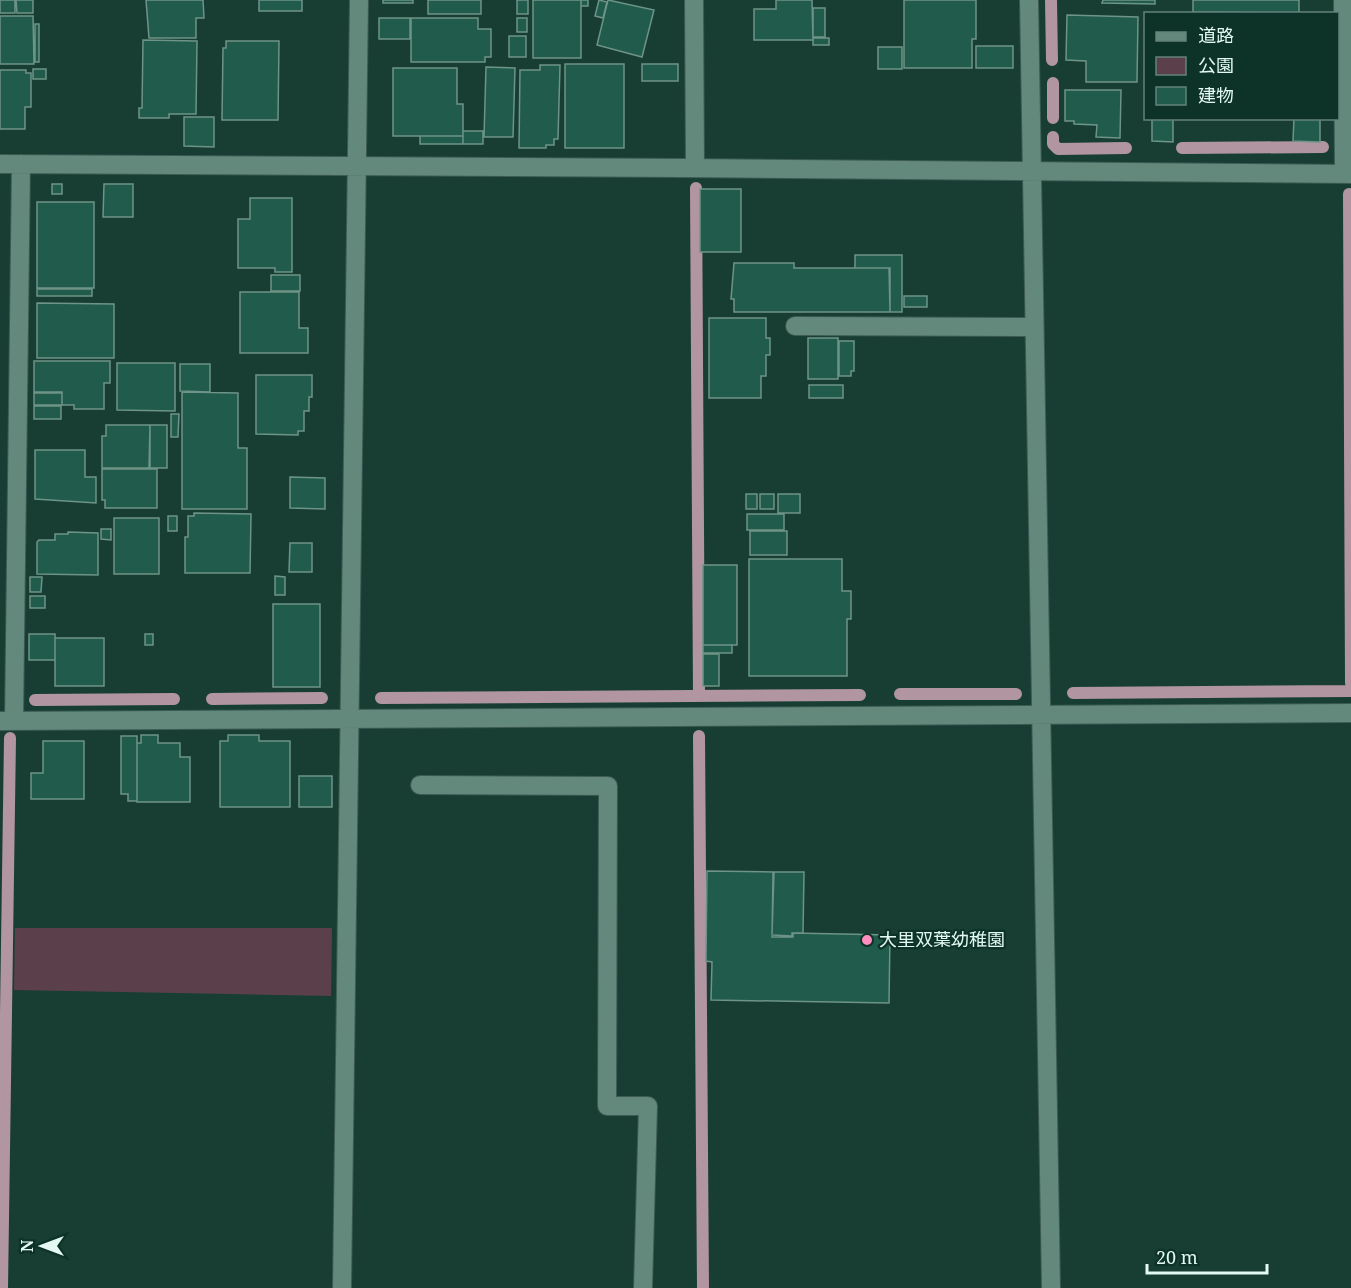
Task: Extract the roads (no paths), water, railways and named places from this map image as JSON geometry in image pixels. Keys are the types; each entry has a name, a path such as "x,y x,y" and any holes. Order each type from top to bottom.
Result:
{"street":[{"path":"342,1288 359,0"},
{"path":"694,0 695,168"},
{"path":"1029,0 1051,1288"},
{"path":"0,164 357,163 1032,173 1347,174 1343,0"},
{"path":"21,164 7,721 1351,713"},
{"path":"795,326 1034,327"},
{"path":"420,785 608,786 607,1106 648,1106 643,1288"}],"waterway":[{"path":"1051,0 1052,60"},
{"path":"1053,83 1053,118"},
{"path":"1053,137 1053,144 1058,149 1126,148"},
{"path":"1182,148 1323,147"},
{"path":"696,188 699,696"},
{"path":"1349,194 1351,683"},
{"path":"1073,693 1351,691"},
{"path":"900,694 1016,694"},
{"path":"381,698 860,695"},
{"path":"212,699 322,698"},
{"path":"35,700 174,699"},
{"path":"699,736 703,1288"},
{"path":"2,1288 10,738"}],"place":[{"name":"大里双葉幼稚園","path":"867,940"}]}
